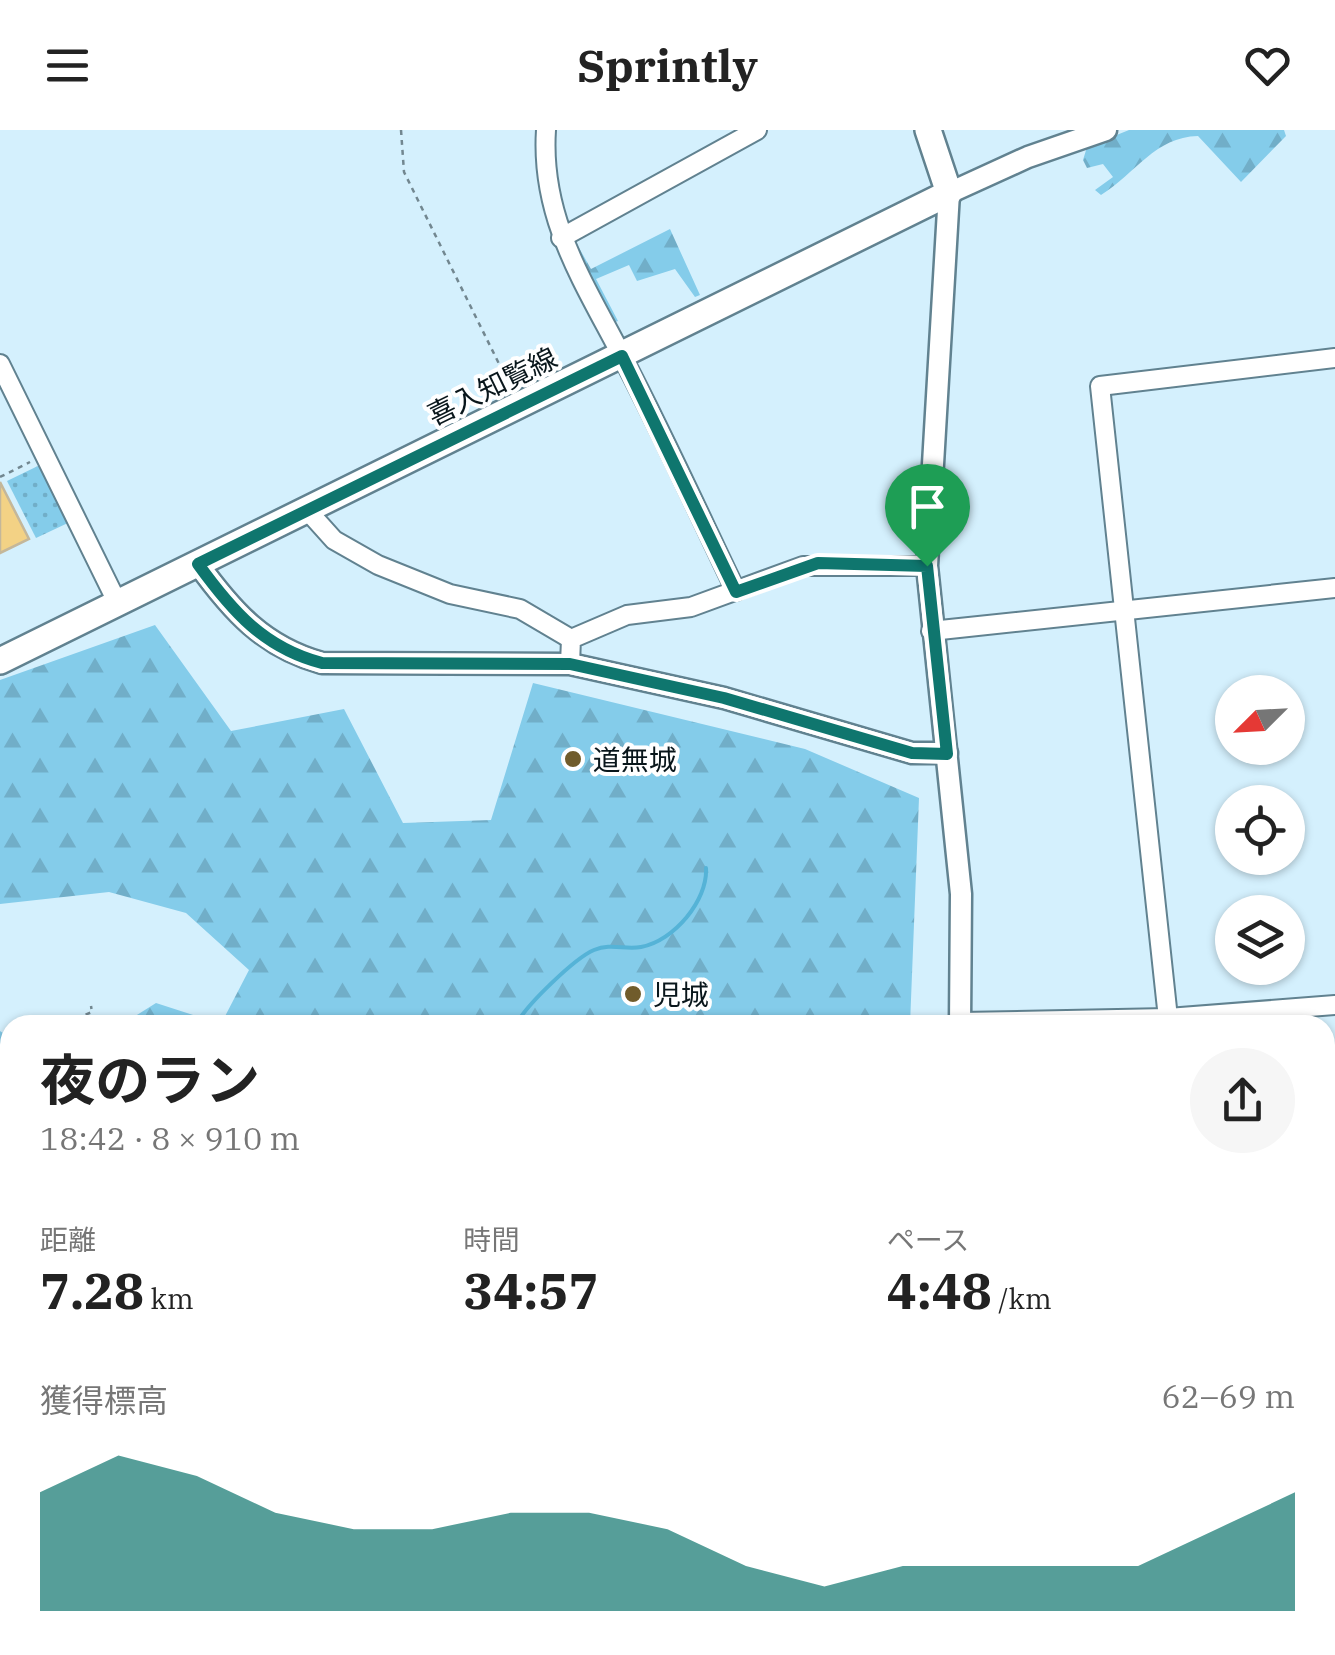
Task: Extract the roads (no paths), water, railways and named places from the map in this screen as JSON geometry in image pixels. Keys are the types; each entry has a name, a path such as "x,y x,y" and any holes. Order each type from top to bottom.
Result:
{"main road":[{"path":"928,130 949,193"},
{"name":"喜入知覧線","path":"0,661 949,193"}],"street":[{"path":"546,130 545,178 560,238 736,592"},
{"path":"560,238 758,130"},
{"path":"961,1015 962,913 927,566 949,193 1028,157 1106,130"},
{"path":"1167,1015 1100,386 1335,358"},
{"path":"0,364 118,602"},
{"path":"307,510 334,540 394,572 450,594 520,609 571,639"},
{"path":"571,639 626,615 691,607 818,563 927,566"},
{"path":"198,564 224,602 253,629 293,655 322,663 570,664 724,698 912,753 947,754"},
{"path":"931,630 1335,588"},
{"path":"570,664 571,639"},
{"path":"1207,1015 1335,1005"}],"waterway":[{"path":"523,1015 563,972 594,950 641,947 677,928 701,893 706,868"}],"place":[{"name":"道無城","path":"573,759"},
{"name":"児城","path":"633,994"}]}
